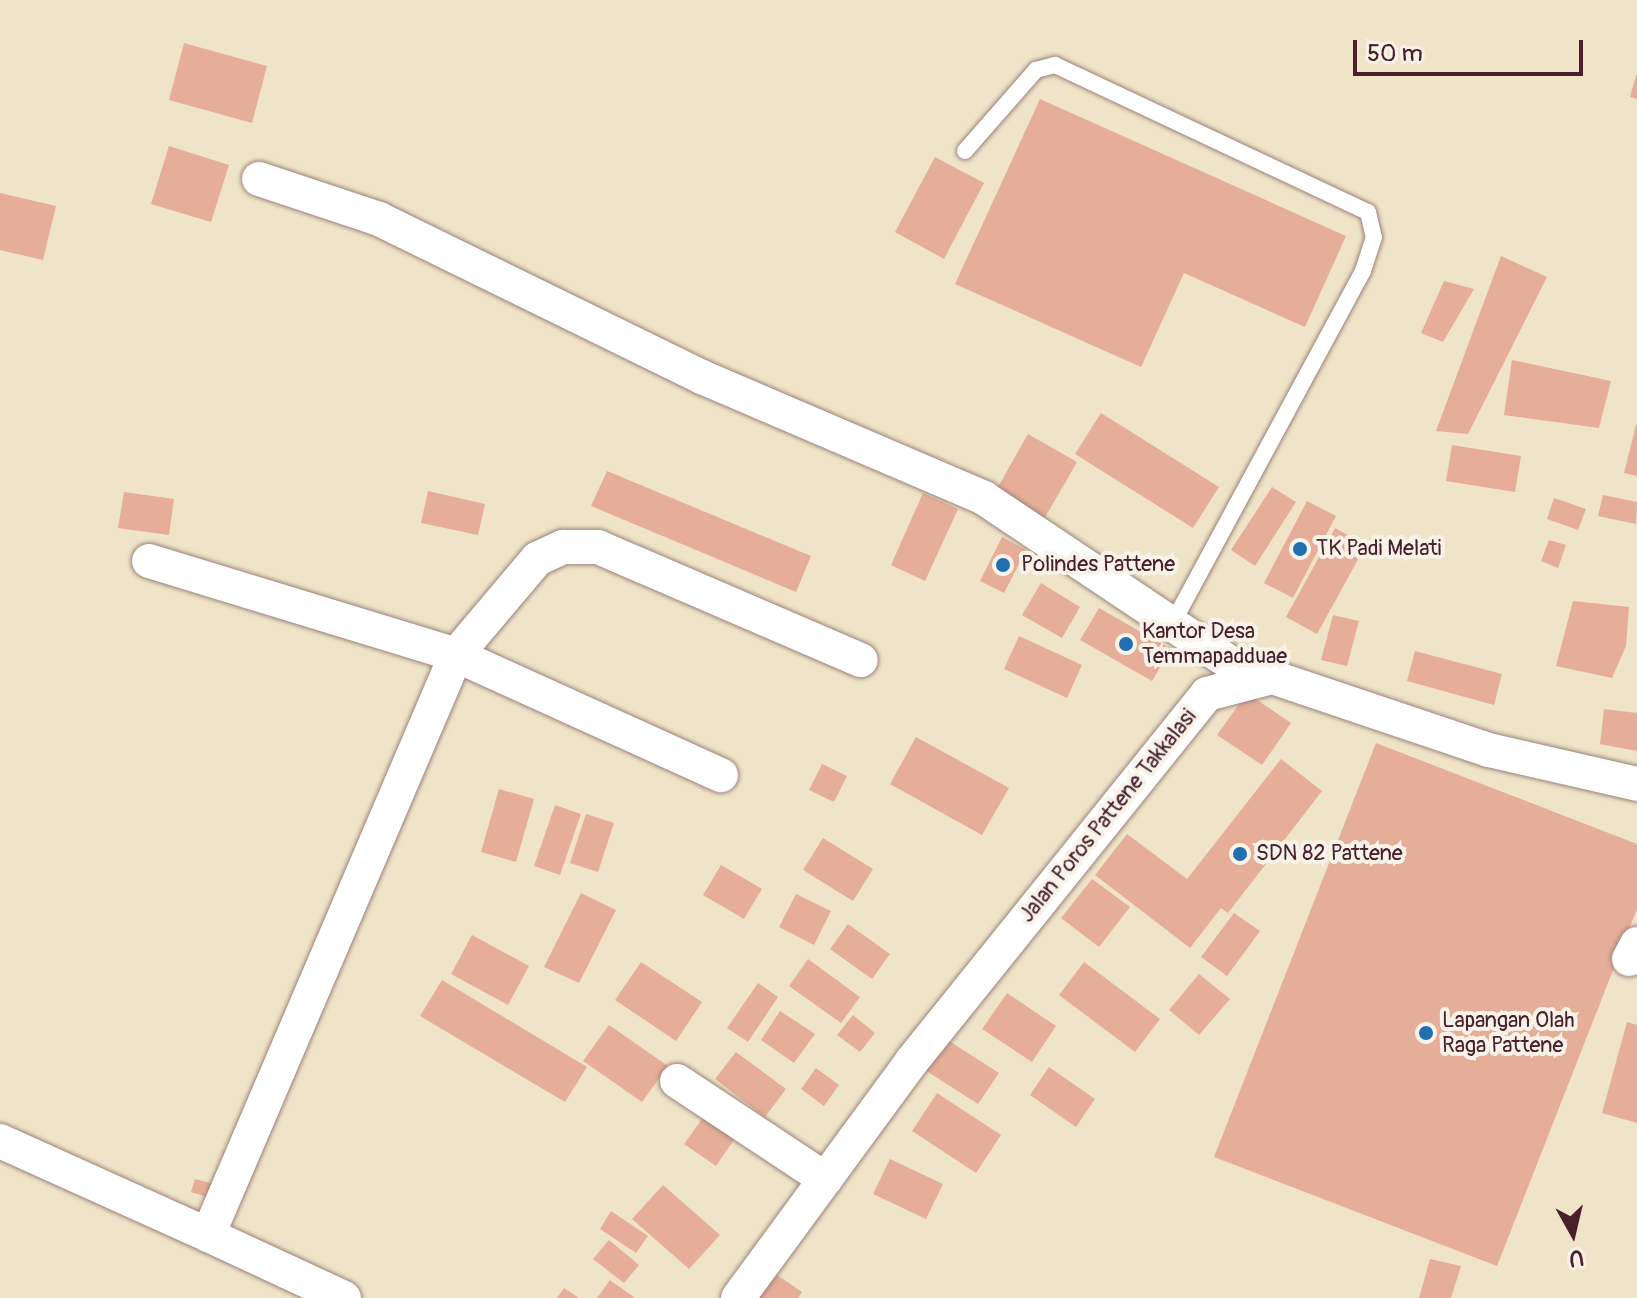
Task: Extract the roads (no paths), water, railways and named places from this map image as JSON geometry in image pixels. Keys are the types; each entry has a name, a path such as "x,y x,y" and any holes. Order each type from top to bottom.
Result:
{"street":[{"path":"259,179 379,219 702,377 984,498 1174,621 1251,677"},
{"path":"208,1235 456,655 537,559 563,547 586,547 861,660"},
{"path":"149,561 456,655 721,775"},
{"name":"Jalan Poros Pattene Takkalasi","path":"738,1298 825,1179 1207,694 1251,677 1272,677 1489,750 1637,784"},
{"path":"677,1081 825,1179"},
{"path":"0,1141 344,1298"}],"lane":[{"path":"965,151 1036,70 1055,65 1368,212 1374,237 1363,271 1174,621"}],"place":[{"name":"TK Padi Melati","path":"1300,549"},
{"name":"Polindes Pattene","path":"1003,565"},
{"name":"Kantor Desa Temmapadduae","path":"1126,644"},
{"name":"SDN 82 Pattene","path":"1240,854"},
{"name":"Lapangan Olah Raga Pattene","path":"1426,1033"}]}
